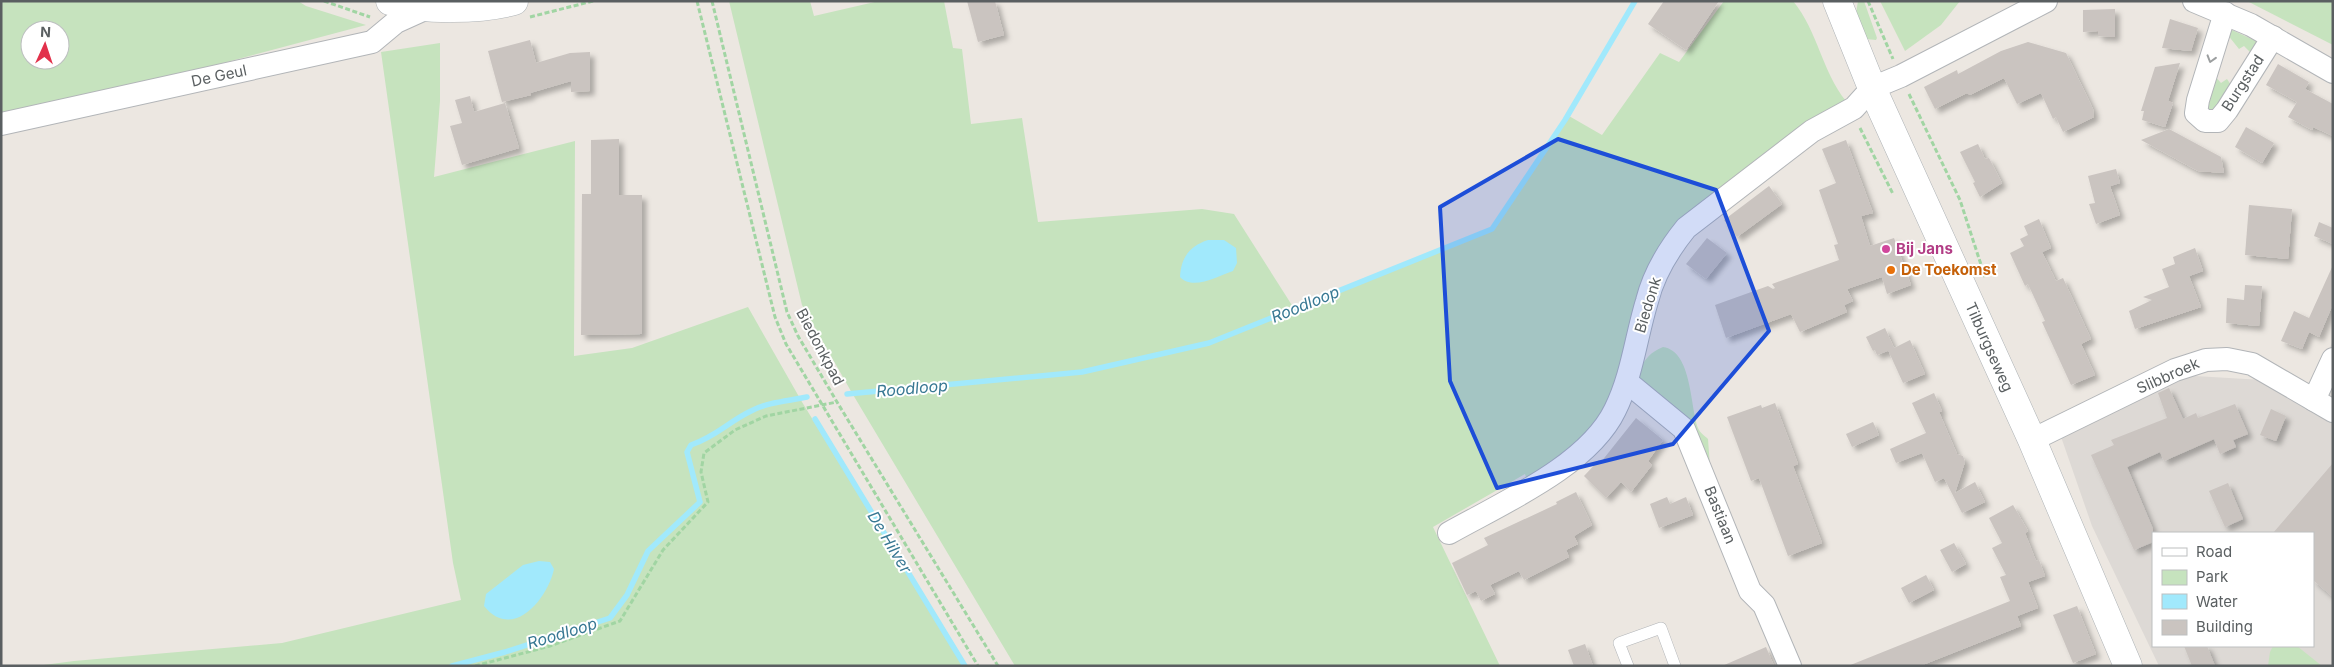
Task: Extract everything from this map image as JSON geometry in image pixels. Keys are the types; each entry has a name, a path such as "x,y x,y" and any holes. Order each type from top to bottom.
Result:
{"street":[{"path":"390,1 427,8 500,5 514,1"},
{"name":"Tilburgseweg","path":"1837,1 1872,88 2032,440 2128,666"},
{"path":"1872,88 1901,76 2046,1"},
{"name":"Burgstad","path":"2194,1 2225,13 2273,37 2333,72"},
{"name":"De Geul","path":"1,124 372,42 396,22 427,8"},
{"name":"Burgstad","path":"2225,13 2198,100 2196,113 2205,121 2218,121 2227,110 2273,37"},
{"name":"Biedonk","path":"1449,534 1563,469 1599,433 1614,412 1627,382 1647,299 1662,262 1682,233 1812,131 1854,108 1872,88"},
{"path":"2324,405 2333,359"},
{"name":"Slibbroek","path":"2032,440 2175,370 2206,360 2227,360 2252,364 2324,405"},
{"name":"Bastiaan","path":"1627,382 1684,429 1750,591 1764,604 1790,666"}],"lane":[{"path":"1628,666 1619,643 1661,628 1675,666"}],"path":[{"name":"Biedonkpad","path":"697,1 775,318 786,344 978,666"},
{"name":"Biedonkpad","path":"712,1 787,312 798,336 998,666"},
{"path":"475,666 550,646 620,621 663,550 708,502 701,472 704,453 736,430 766,416 838,402"}],"highlighted area":[{"path":"1558,139 1716,190 1769,331 1673,444 1497,488 1450,381 1440,207"}],"shaded area":[{"path":"2333,341 2333,666 2159,666 2092,526 2059,431 2178,375 2313,383"}],"green space":[{"path":"1,1 298,1 306,6 366,25 227,62 1,116"},
{"path":"729,1 810,1 814,16 879,1 944,1 953,48 962,49 971,124 1022,118 1038,222 1202,209 1234,214 1295,310 1493,230 1569,116 1602,135 1660,53 1679,62 1724,1 1793,1 1808,25 1831,77 1846,101 1680,222 1618,385 1597,423 1568,455 1528,484 1525,474 1433,527 1500,666 1015,666 852,393 802,305"},
{"path":"1858,1 1864,1 1877,38 1876,40 1866,39 1856,13"},
{"path":"1880,1 1960,1 1941,25 1905,51"},
{"path":"2247,1 2333,1 2333,45"},
{"path":"2232,30 2256,41 2257,47 2253,55 2244,46 2239,49 2227,34"},
{"path":"440,43 440,101 434,177 575,141 574,356 632,348 748,307 802,402 963,666 36,666 282,643 461,600 453,563 381,52"},
{"path":"2213,74 2221,83 2227,79 2233,88 2211,112 2206,109"},
{"path":"1663,347 1673,351 1680,358 1685,369 1698,428 1708,439 1711,480 1676,436 1634,400 1639,375 1644,362 1655,351"},
{"path":"2272,647 2298,647 2322,666 2268,666"}],"water":[{"path":"1208,240 1224,240 1236,248 1237,263 1233,271 1199,283 1185,281 1180,277 1185,258 1191,249"},
{"path":"539,561 550,562 554,569 545,592 528,612 517,618 506,619 495,616 484,606 486,594 523,565"}],"building":[{"path":"967,1 995,1 1004,35 978,42"},
{"path":"1664,1 1719,1 1686,50 1648,24"},
{"path":"2115,9 2115,37 2098,36 2098,31 2083,32 2083,10"},
{"path":"2170,19 2198,28 2191,51 2162,48"},
{"path":"530,40 536,63 570,53 590,52 590,91 571,92 571,81 530,93 531,95 502,102 488,51"},
{"path":"2028,42 2066,53 2093,109 2094,117 2063,132 2056,117 2053,119 2041,93 2017,104 2004,78 1970,95 1967,93 1935,109 1924,87 1957,70 1958,74 2001,51"},
{"path":"2180,63 2168,101 2173,103 2165,127 2142,120 2144,111 2141,111 2155,67"},
{"path":"2278,64 2309,82 2305,89 2333,104 2333,136 2313,127 2312,130 2288,117 2297,102 2266,85"},
{"path":"470,96 474,112 505,103 519,148 462,165 450,126 462,123 455,100"},
{"path":"2246,127 2274,143 2262,163 2235,147"},
{"path":"2169,129 2221,157 2224,173 2198,171 2141,140"},
{"path":"619,139 619,195 642,195 642,334 581,335 582,194 591,194 591,140"},
{"path":"1846,140 1873,213 1861,216 1870,246 1894,238 1911,285 1887,294 1882,277 1847,289 1853,301 1844,305 1847,312 1800,332 1791,314 1726,338 1715,305 1768,286 1773,289 1775,288 1772,284 1839,260 1834,245 1838,244 1819,190 1836,183 1822,149"},
{"path":"1978,144 1985,159 1989,158 2002,183 1980,197 1973,183 1975,182 1960,152"},
{"path":"2116,169 2120,183 2110,186 2120,215 2096,224 2089,204 2095,203 2088,176"},
{"path":"1769,186 1782,204 1737,237 1724,220"},
{"path":"2249,205 2292,209 2288,259 2245,255"},
{"path":"2039,219 2051,248 2042,252 2056,281 2063,278 2091,339 2081,344 2095,375 2071,385 2042,322 2045,321 2028,284 2025,286 2010,253 2024,246 2020,239 2028,235 2024,226"},
{"path":"2319,222 2333,228 2333,244 2314,236"},
{"path":"1707,238 1727,253 1706,279 1686,264"},
{"path":"2195,248 2203,271 2189,276 2201,307 2135,329 2129,311 2152,300 2143,297 2169,287 2162,269 2175,264 2173,257"},
{"path":"2333,265 2333,304 2319,337 2309,332 2302,349 2281,341 2294,311 2309,318"},
{"path":"2245,285 2262,286 2259,326 2226,323 2227,298 2244,300"},
{"path":"1885,328 1894,348 1910,340 1925,374 1903,383 1888,351 1877,355 1875,350 1873,351 1866,337"},
{"path":"2169,388 2183,419 2196,413 2198,418 2235,404 2248,434 2233,440 2236,447 2220,454 2214,439 2164,461 2160,452 2127,467 2153,529 2152,542 2134,550 2091,455 2114,445 2111,440 2167,418 2158,393"},
{"path":"1934,393 1942,411 1939,412 1957,454 1963,456 1965,462 1955,493 1975,482 1985,502 1962,513 1944,478 1935,482 1922,453 1896,463 1890,449 1926,433 1912,403"},
{"path":"1775,403 1798,464 1793,466 1822,543 1788,556 1759,478 1751,481 1727,417 1761,405 1762,408"},
{"path":"2271,409 2286,416 2276,441 2260,435"},
{"path":"1636,418 1663,440 1648,461 1652,465 1631,492 1621,482 1606,498 1584,476 1599,460 1601,462"},
{"path":"1873,422 1879,435 1852,447 1846,434"},
{"path":"2333,463 2333,597 2314,581 2314,532 2274,532"},
{"path":"2228,483 2243,519 2225,527 2209,491"},
{"path":"1576,492 1592,525 1574,536 1578,544 1566,550 1569,557 1524,580 1519,571 1490,585 1495,594 1481,601 1476,591 1467,595 1452,563 1488,545 1484,538 1557,504 1556,502"},
{"path":"1667,497 1670,504 1686,497 1693,515 1659,528 1650,504"},
{"path":"2013,505 2028,531 2025,533 2036,561 2039,560 2045,576 2028,582 2038,608 2017,616 2021,626 1920,666 1848,666 2010,601 2000,577 2006,575 1992,548 2002,543 1989,518"},
{"path":"1954,543 1966,564 1952,572 1940,550"},
{"path":"1926,575 1934,590 1909,603 1901,588"},
{"path":"2077,606 2096,654 2073,663 2053,615"},
{"path":"1585,644 1593,666 1574,666 1568,650"},
{"path":"1766,647 1774,666 1722,666"},
{"path":"2184,647 2207,647 2215,666 2192,666"}],"waterway":[{"name":"Roodloop","path":"847,394 1082,372 1209,343 1492,229 1565,120 1635,1"},
{"name":"Roodloop","path":"452,666 505,652 610,618 627,595 648,551 700,502 687,452 691,445 758,408 807,397"},
{"name":"De Hilver","path":"815,419 965,666"}],"place":[{"name":"Bij Jans","path":"1886,249"},
{"name":"De Toekomst","path":"1891,270"}]}
